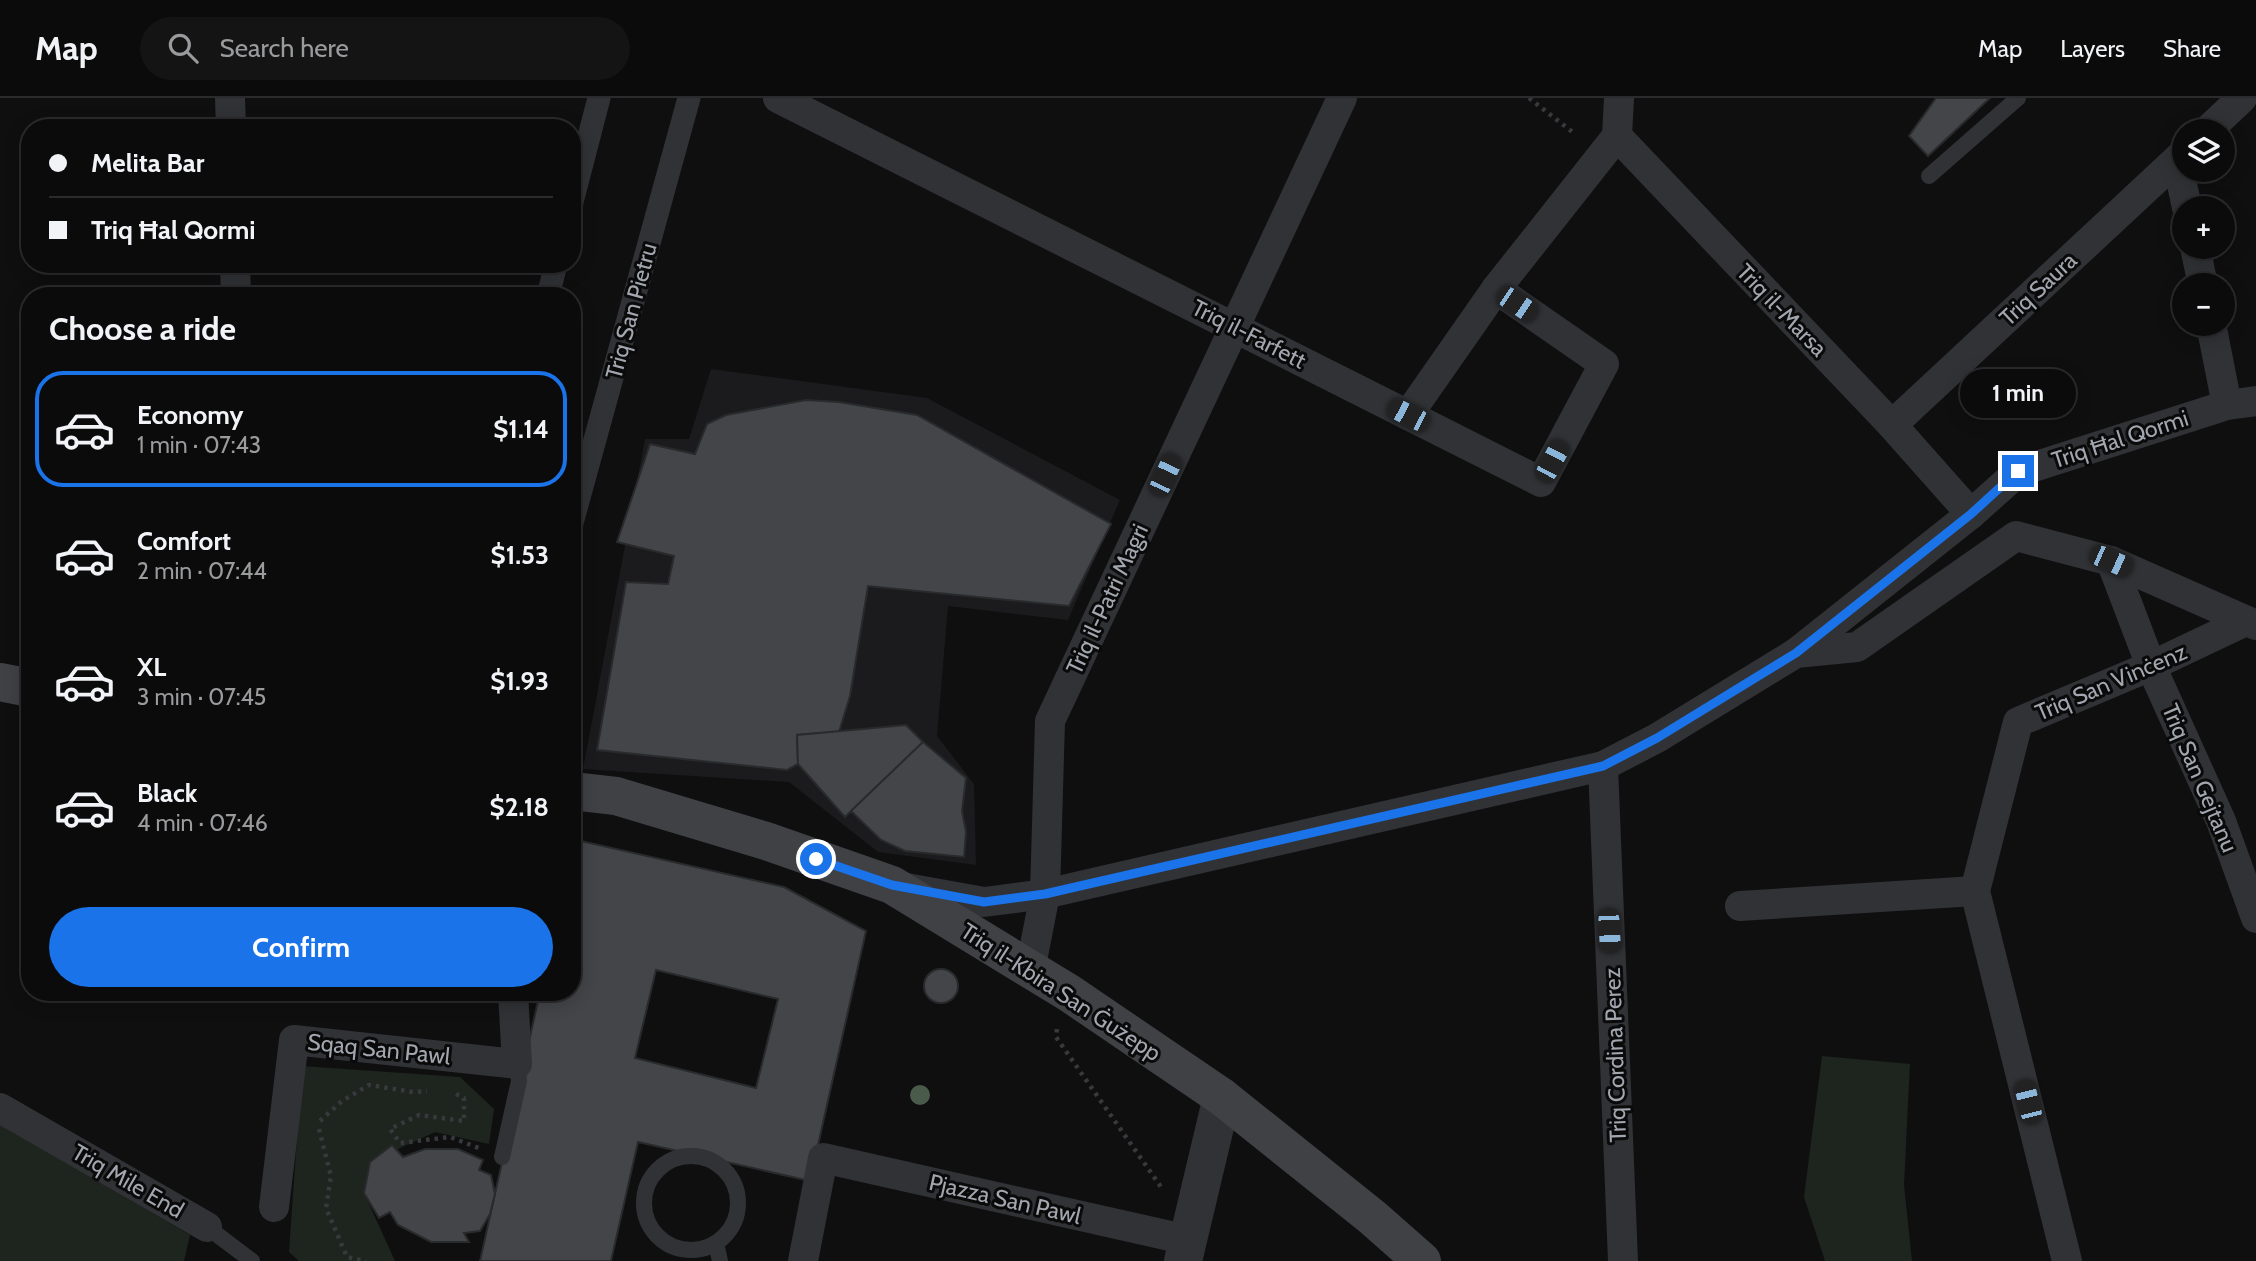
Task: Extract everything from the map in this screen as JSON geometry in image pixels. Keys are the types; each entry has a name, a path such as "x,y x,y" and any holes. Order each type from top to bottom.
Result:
{"main road":[{"path":"0,682 21,686"},
{"name":"Triq il-Kbira San Ġużepp","path":"581,792 616,796 766,841 892,885 1069,993 1222,1097 1372,1217 1422,1261"}],"street":[{"path":"230,98 231,119"},
{"path":"581,167 599,98"},
{"name":"Triq San Pietru","path":"581,490 689,98"},
{"name":"Triq il-Farfett","path":"778,98 1541,482 1604,364 1496,289"},
{"name":"Triq il-Patri Magri","path":"1030,971 1045,894 1050,721 1342,98"},
{"path":"1408,415 1496,289 1610,145 1619,98"},
{"path":"2220,119 2242,98"},
{"name":"Triq il-Marsa","path":"1610,145 1892,425 1971,514"},
{"name":"Triq Saura","path":"1892,425 2172,163"},
{"path":"2216,336 2242,403"},
{"name":"Triq Ħal Qormi","path":"892,885 984,902 1045,894 1603,766 1657,738 1796,653 1971,514 2018,471 2242,403"},
{"name":"Triq Ħal Qormi","path":"1796,653 1857,647 2016,536 2111,561"},
{"path":"2111,561 2251,623"},
{"name":"Triq San Gejtanu","path":"2111,561 2151,666 2221,821 2256,918"},
{"name":"Triq San Vinċenz","path":"2067,1261 1975,891 2018,722 2251,623"},
{"name":"Triq Cordina Perez","path":"1603,766 1623,1261"},
{"path":"1740,906 1975,891"},
{"path":"514,1001 517,1064"},
{"name":"Sqaq San Pawl","path":"274,1207 294,1040 517,1064"},
{"path":"1187,1243 1222,1097"},
{"name":"Triq Mile End","path":"0,1108 207,1227"},
{"name":"Pjazza San Pawl","path":"803,1261 823,1158 1187,1243"}],"lane":[{"path":"1929,176 2018,98"},
{"path":"502,1157 519,1081 517,1064"},
{"path":"684,1156 708,1159 727,1173 736,1187 736,1219 728,1233 716,1243 702,1249 687,1250 672,1246 659,1238 650,1226 644,1213 647,1183 656,1171 669,1161 684,1156"},
{"name":"Triq Mile End","path":"207,1227 252,1261"},
{"path":"716,1243 720,1261"}],"path":[{"path":"1529,98 1610,145"},
{"path":"1069,993 1058,1012 1056,1037 1187,1243"},
{"path":"366,1261 347,1257 326,1209 331,1177 318,1123 342,1101 369,1085 413,1092 435,1090"},
{"path":"446,1088 464,1098 464,1121 419,1115 390,1129 400,1143 450,1137 502,1157"}],"shaded area":[{"path":"711,369 927,398 1120,500 1068,620 948,606 937,736 974,784 976,865 878,852 789,782 583,769 645,439 689,439"},
{"path":"1822,1056 1910,1064 1904,1185 1912,1261 1825,1261 1804,1197"},
{"path":"302,1066 460,1077 494,1109 489,1144 435,1132 370,1162 364,1193 395,1261 299,1261 289,1252"},
{"path":"0,1124 190,1235 184,1261 0,1261"}],"building":[{"path":"1936,98 1990,98 1928,156 1909,136"},
{"path":"806,400 839,402 917,415 1111,524 1069,606 868,586 850,696 839,732 797,735 798,764 787,770 597,750 626,582 668,584 674,556 617,542 650,444 695,454 707,424 726,415"},
{"path":"906,725 923,742 845,817 798,764 797,735"},
{"path":"923,742 966,778 962,811 966,832 964,857 905,851 881,840 851,811"},
{"path":"581,841 784,887 866,931 810,1181 638,1142 611,1261 480,1261 538,1001 581,1001","holes":["656,970 778,999 756,1088 635,1058"]},
{"path":"941,969 953,974 958,986 953,998 941,1003 929,998 924,986 929,974"},
{"path":"392,1145 403,1157 425,1149 458,1149 483,1160 479,1170 491,1175 495,1194 490,1214 480,1231 464,1233 469,1242 431,1242 398,1225 390,1212 379,1218 364,1193 370,1162"}],"route":[{"path":"816,859 892,885 984,902 1045,894 1603,766 1657,738 1796,653 1971,514 2018,471"}]}
